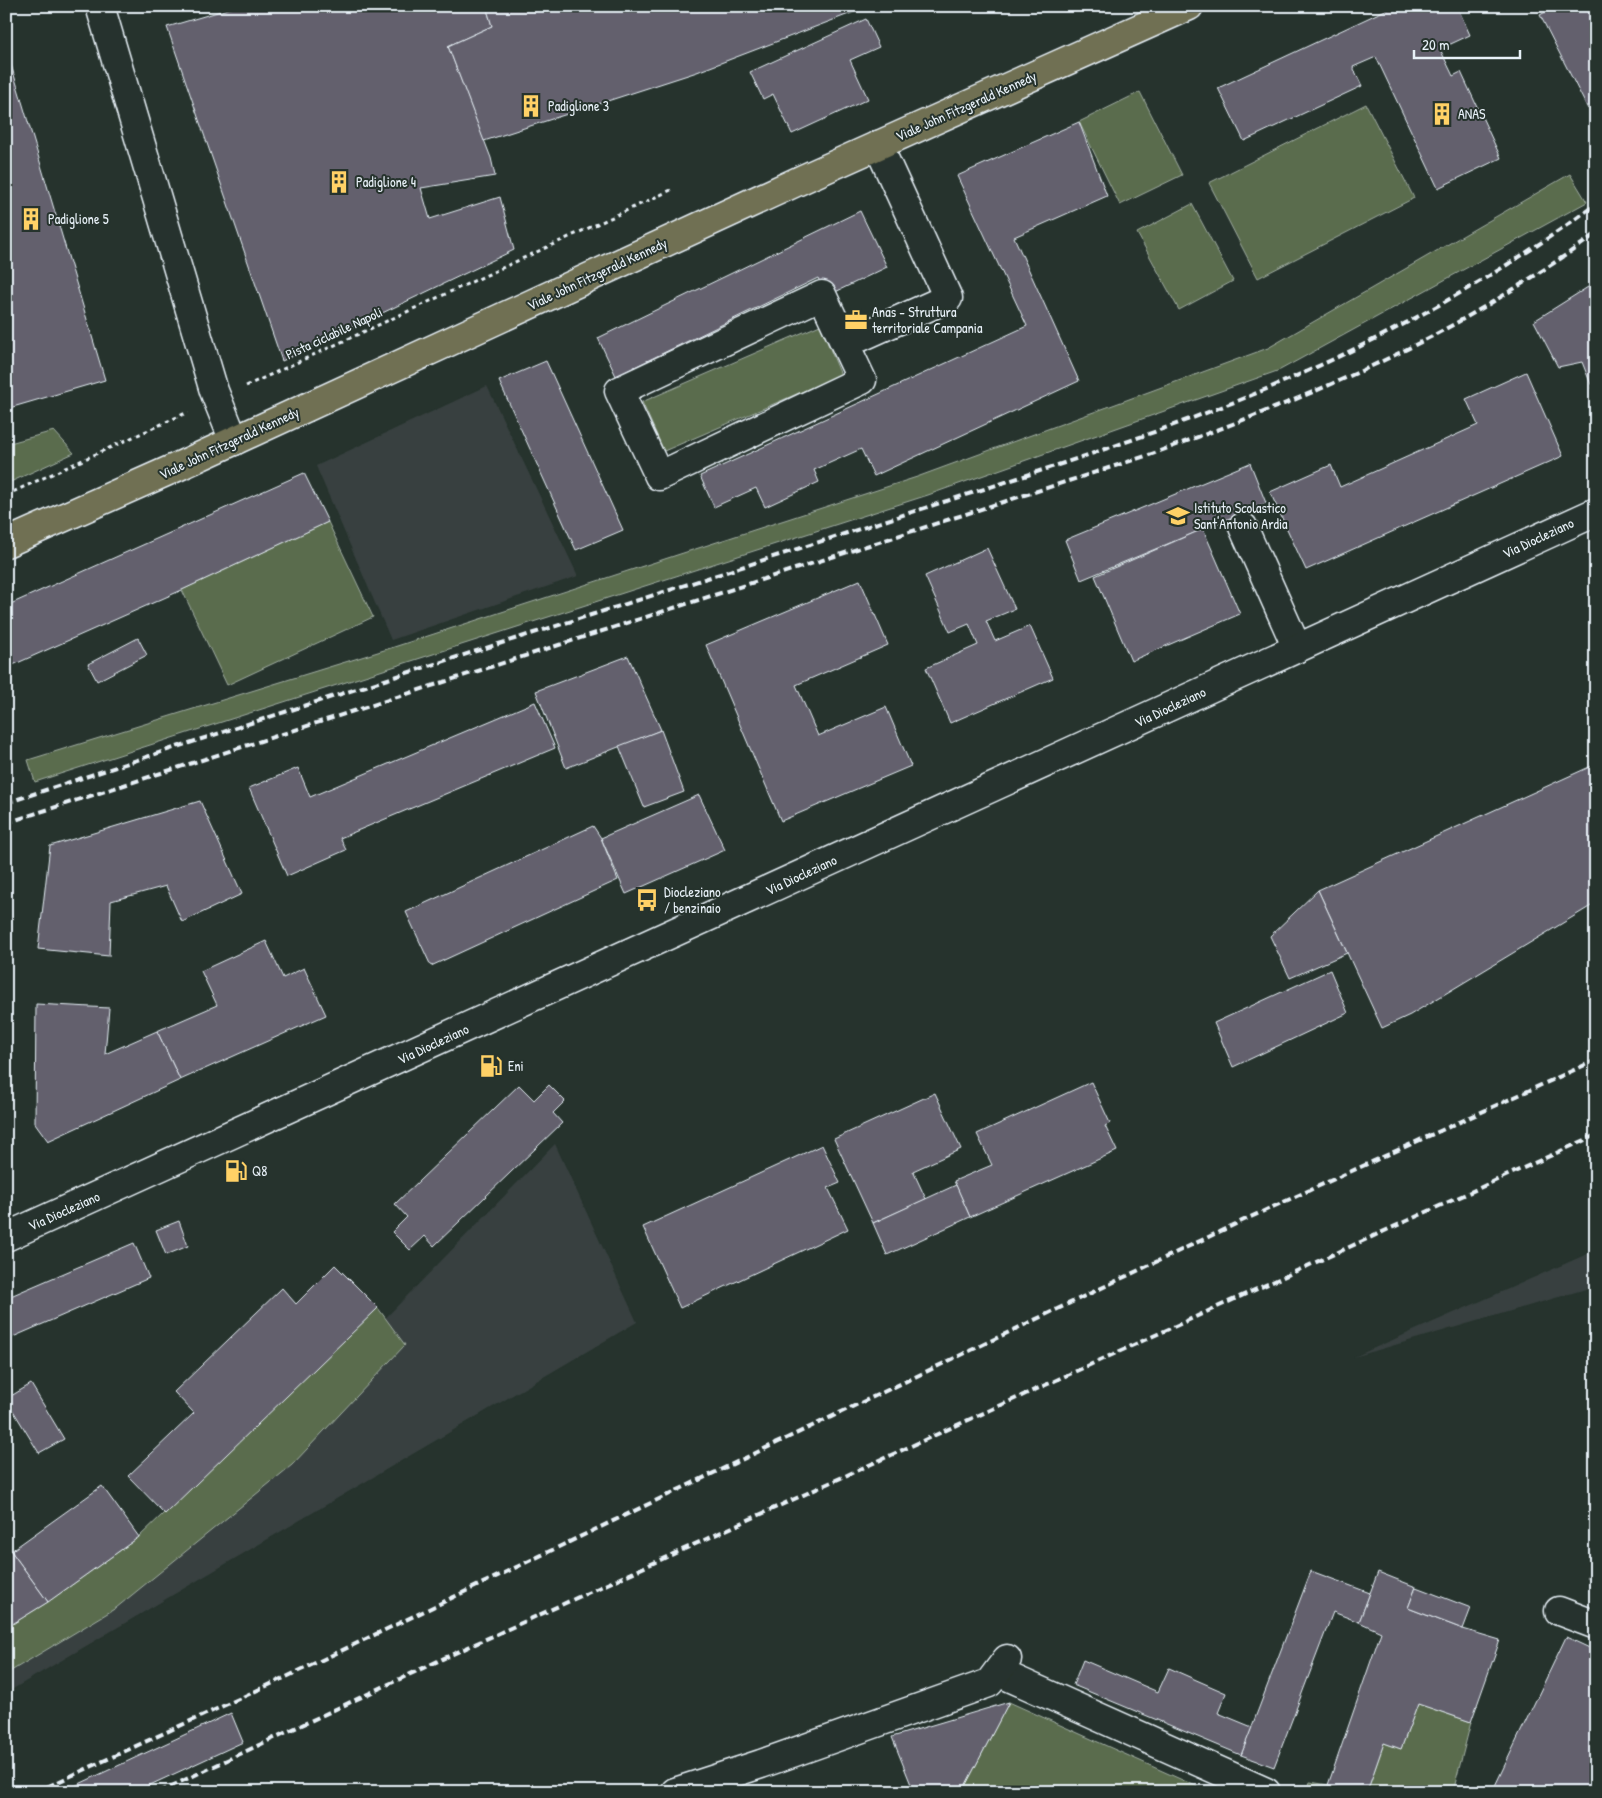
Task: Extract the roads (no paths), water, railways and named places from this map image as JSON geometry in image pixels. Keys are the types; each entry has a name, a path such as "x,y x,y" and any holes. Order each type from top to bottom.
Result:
{"main road":[{"name":"Viale John Fitzgerald Kennedy","path":"6,543 878,145 1189,6"}],"street":[{"path":"100,6 217,399 234,440"},
{"path":"845,344 948,298 878,145"},
{"path":"822,295 845,344 862,380 659,476 619,391 822,295"},
{"name":"Via Diocleziano","path":"6,1238 1596,512"},
{"path":"1243,527 1297,648"},
{"path":"1559,1610 1596,1626"},
{"path":"675,1792 761,1764 989,1683 1002,1666 1266,1792"}],"railway":[{"path":"6,803 1000,484 1152,433 1297,376 1386,333 1473,286 1556,233 1596,204"},
{"path":"6,823 1149,455 1308,394 1401,352 1501,297 1596,234"},
{"path":"36,1792 284,1678 1244,1220 1596,1060"},
{"path":"159,1792 453,1654 1596,1135"}],"place":[{"name":"Padiglione 3","path":"531,106"},
{"name":"ANAS","path":"1442,114"},
{"name":"Padiglione 4","path":"339,182"},
{"name":"Padiglione 5","path":"31,219"},
{"name":"Anas - Struttura territoriale Campania","path":"856,320"},
{"name":"Istituto Scolastico Sant'Antonio Ardia","path":"1178,516"},
{"name":"Diocleziano / benzinaio","path":"647,900"},
{"name":"Eni","path":"491,1066"},
{"name":"Q8","path":"236,1171"}]}
